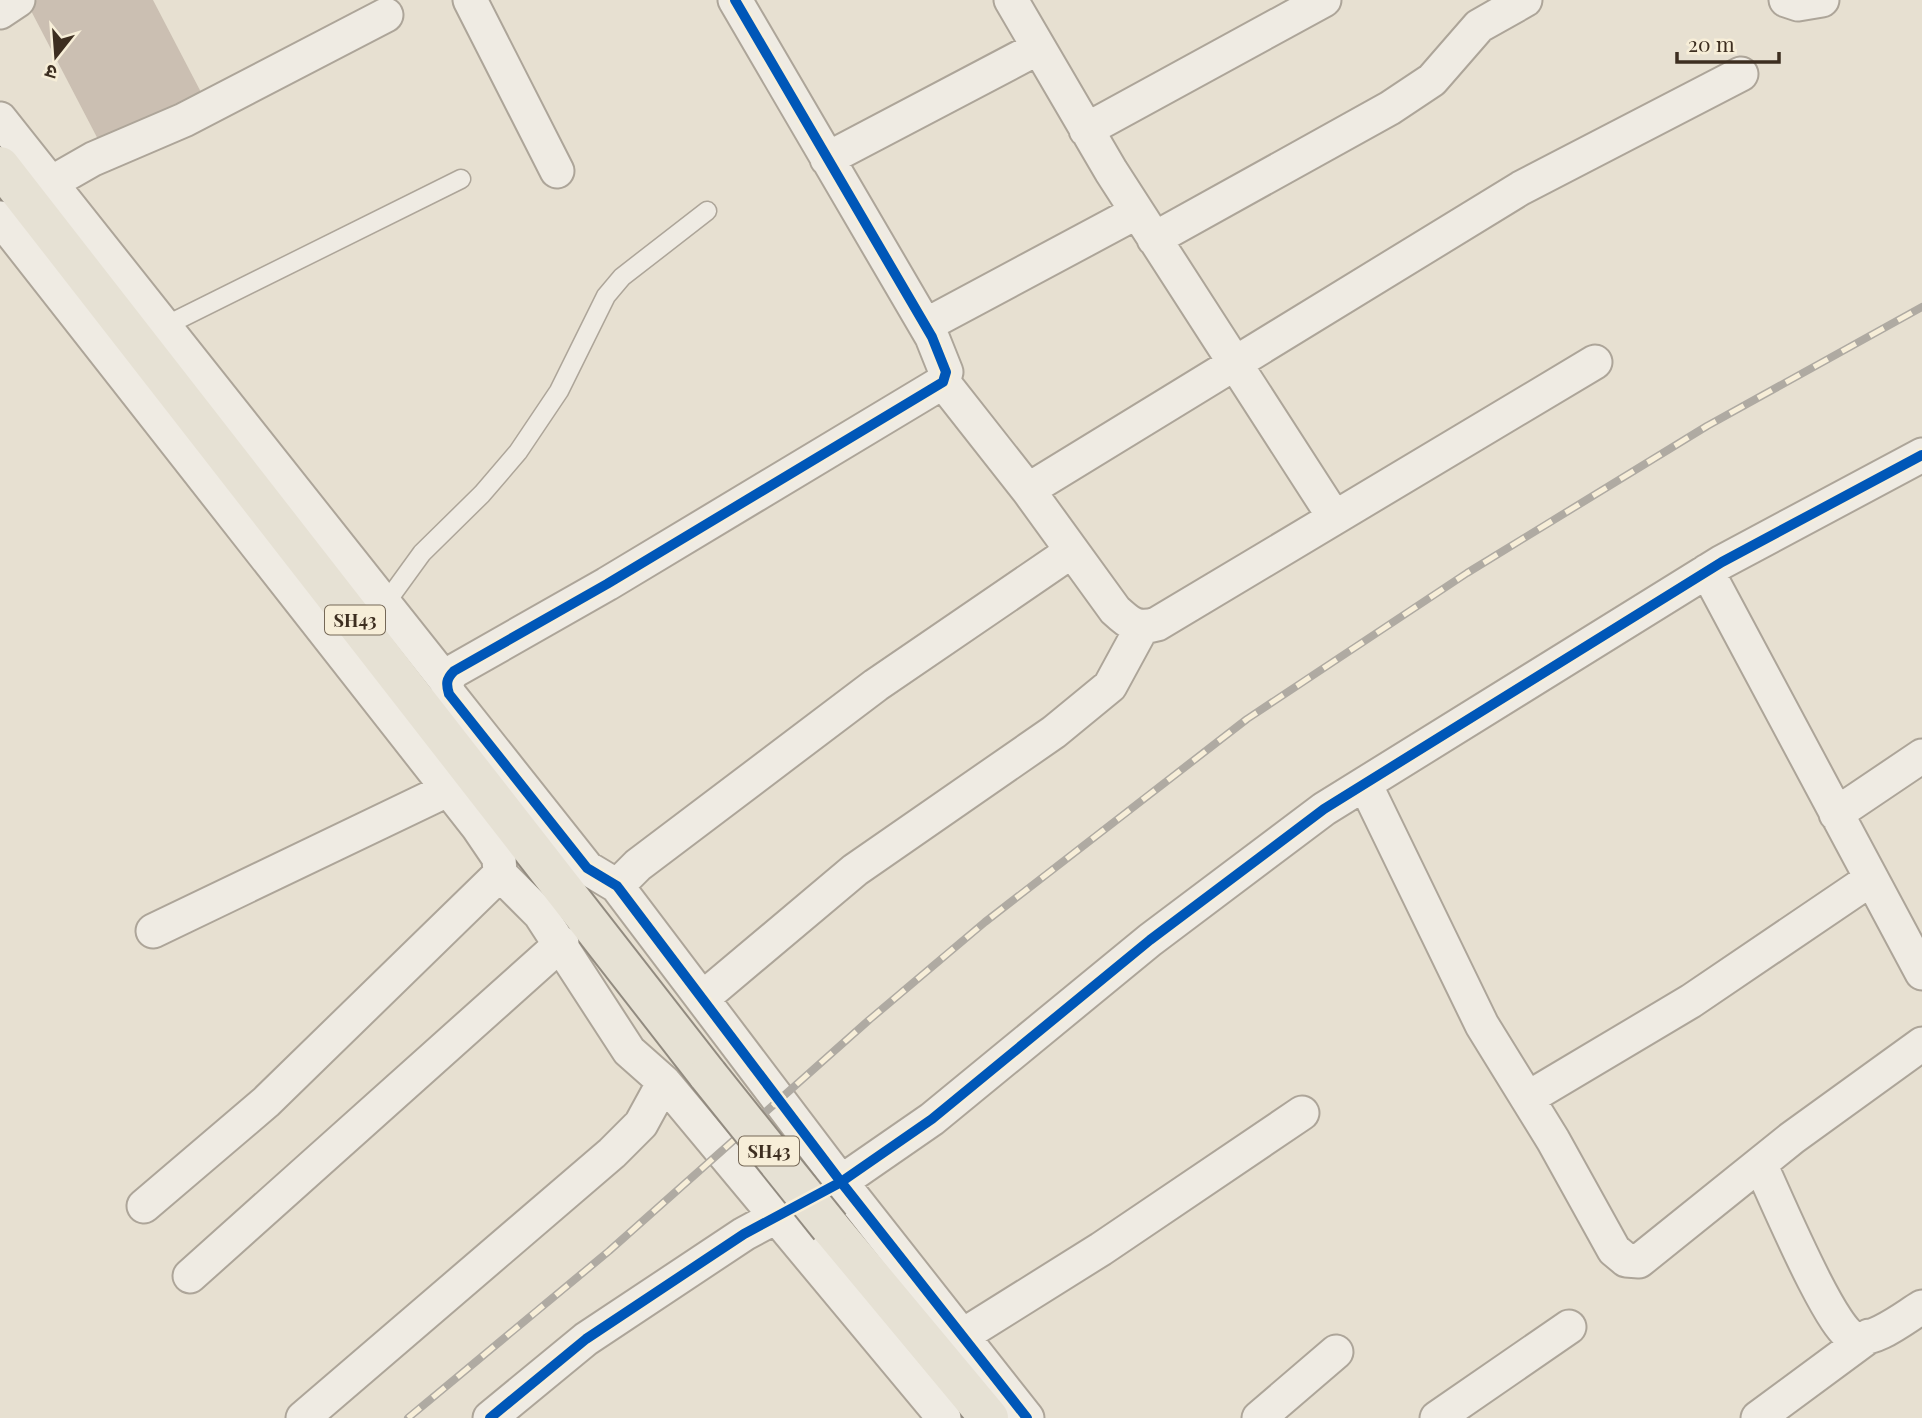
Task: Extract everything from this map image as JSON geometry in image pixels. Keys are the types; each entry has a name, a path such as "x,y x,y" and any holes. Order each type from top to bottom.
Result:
{"main road":[{"name":"SH43","path":"0,166 708,1074 830,1227 989,1418"}],"street":[{"path":"0,12 18,0"},
{"path":"470,0 557,171"},
{"path":"447,684 454,671 607,584 943,382 946,372 943,360 926,325 735,0"},
{"path":"1086,130 1324,0"},
{"path":"926,325 1146,225 1390,107 1432,80 1479,26 1525,0"},
{"path":"1786,0 1798,4 1822,0"},
{"path":"1020,3 1038,48 1086,130 1334,517"},
{"path":"51,183 93,159 184,120 386,15"},
{"path":"827,159 1038,48"},
{"path":"1028,490 1234,362 1377,279 1521,188 1741,74"},
{"path":"0,119 385,604 587,868 617,886 704,997 841,1182 1027,1418"},
{"path":"0,218 449,789 499,858 500,874 540,914 562,943 629,1052 659,1093 777,1217 940,1417"},
{"path":"943,382 1028,490 1115,610 1129,623 1141,629 1157,624 1595,362"},
{"path":"490,1418 586,1339 744,1234 841,1182 932,1119 1150,940 1324,809 1707,571 1922,455"},
{"path":"617,886 638,865 876,685 1072,551"},
{"path":"1707,571 1922,973"},
{"path":"704,997 855,870 1054,732 1110,686 1141,629"},
{"path":"1836,814 1922,756"},
{"path":"1365,783 1482,1025 1528,1098 1614,1250 1626,1260 1639,1261 1760,1164 1922,1044"},
{"path":"153,932 449,789"},
{"path":"144,1206 267,1102 500,874"},
{"path":"1528,1098 1691,1000 1871,879"},
{"path":"190,1276 562,943"},
{"path":"303,1418 612,1153 641,1124 659,1093"},
{"path":"962,1336 1101,1249 1303,1113"},
{"path":"1760,1164 1835,1321 1845,1333 1855,1338 1869,1336"},
{"path":"1758,1418 1869,1336 1922,1307"},
{"path":"1437,1418 1569,1327"},
{"path":"1259,1418 1336,1352"}],"lane":[{"path":"165,326 461,179"},
{"path":"385,604 422,553 482,494 518,452 559,391 606,296 622,277 706,211"}],"building":[{"path":"37,0 153,0 203,96 102,147 28,5"}],"railway":[{"path":"408,1418 609,1251 869,1020 985,922 1247,719 1467,573 1707,426 1922,307"}],"cycle path":[{"path":"735,0 932,337 946,372 943,382 607,584 454,671 448,679 448,690 587,868 617,886 841,1182 1027,1418"},
{"path":"490,1418 586,1339 744,1234 841,1182 932,1119 1150,940 1324,809 1722,562 1922,455"}]}
